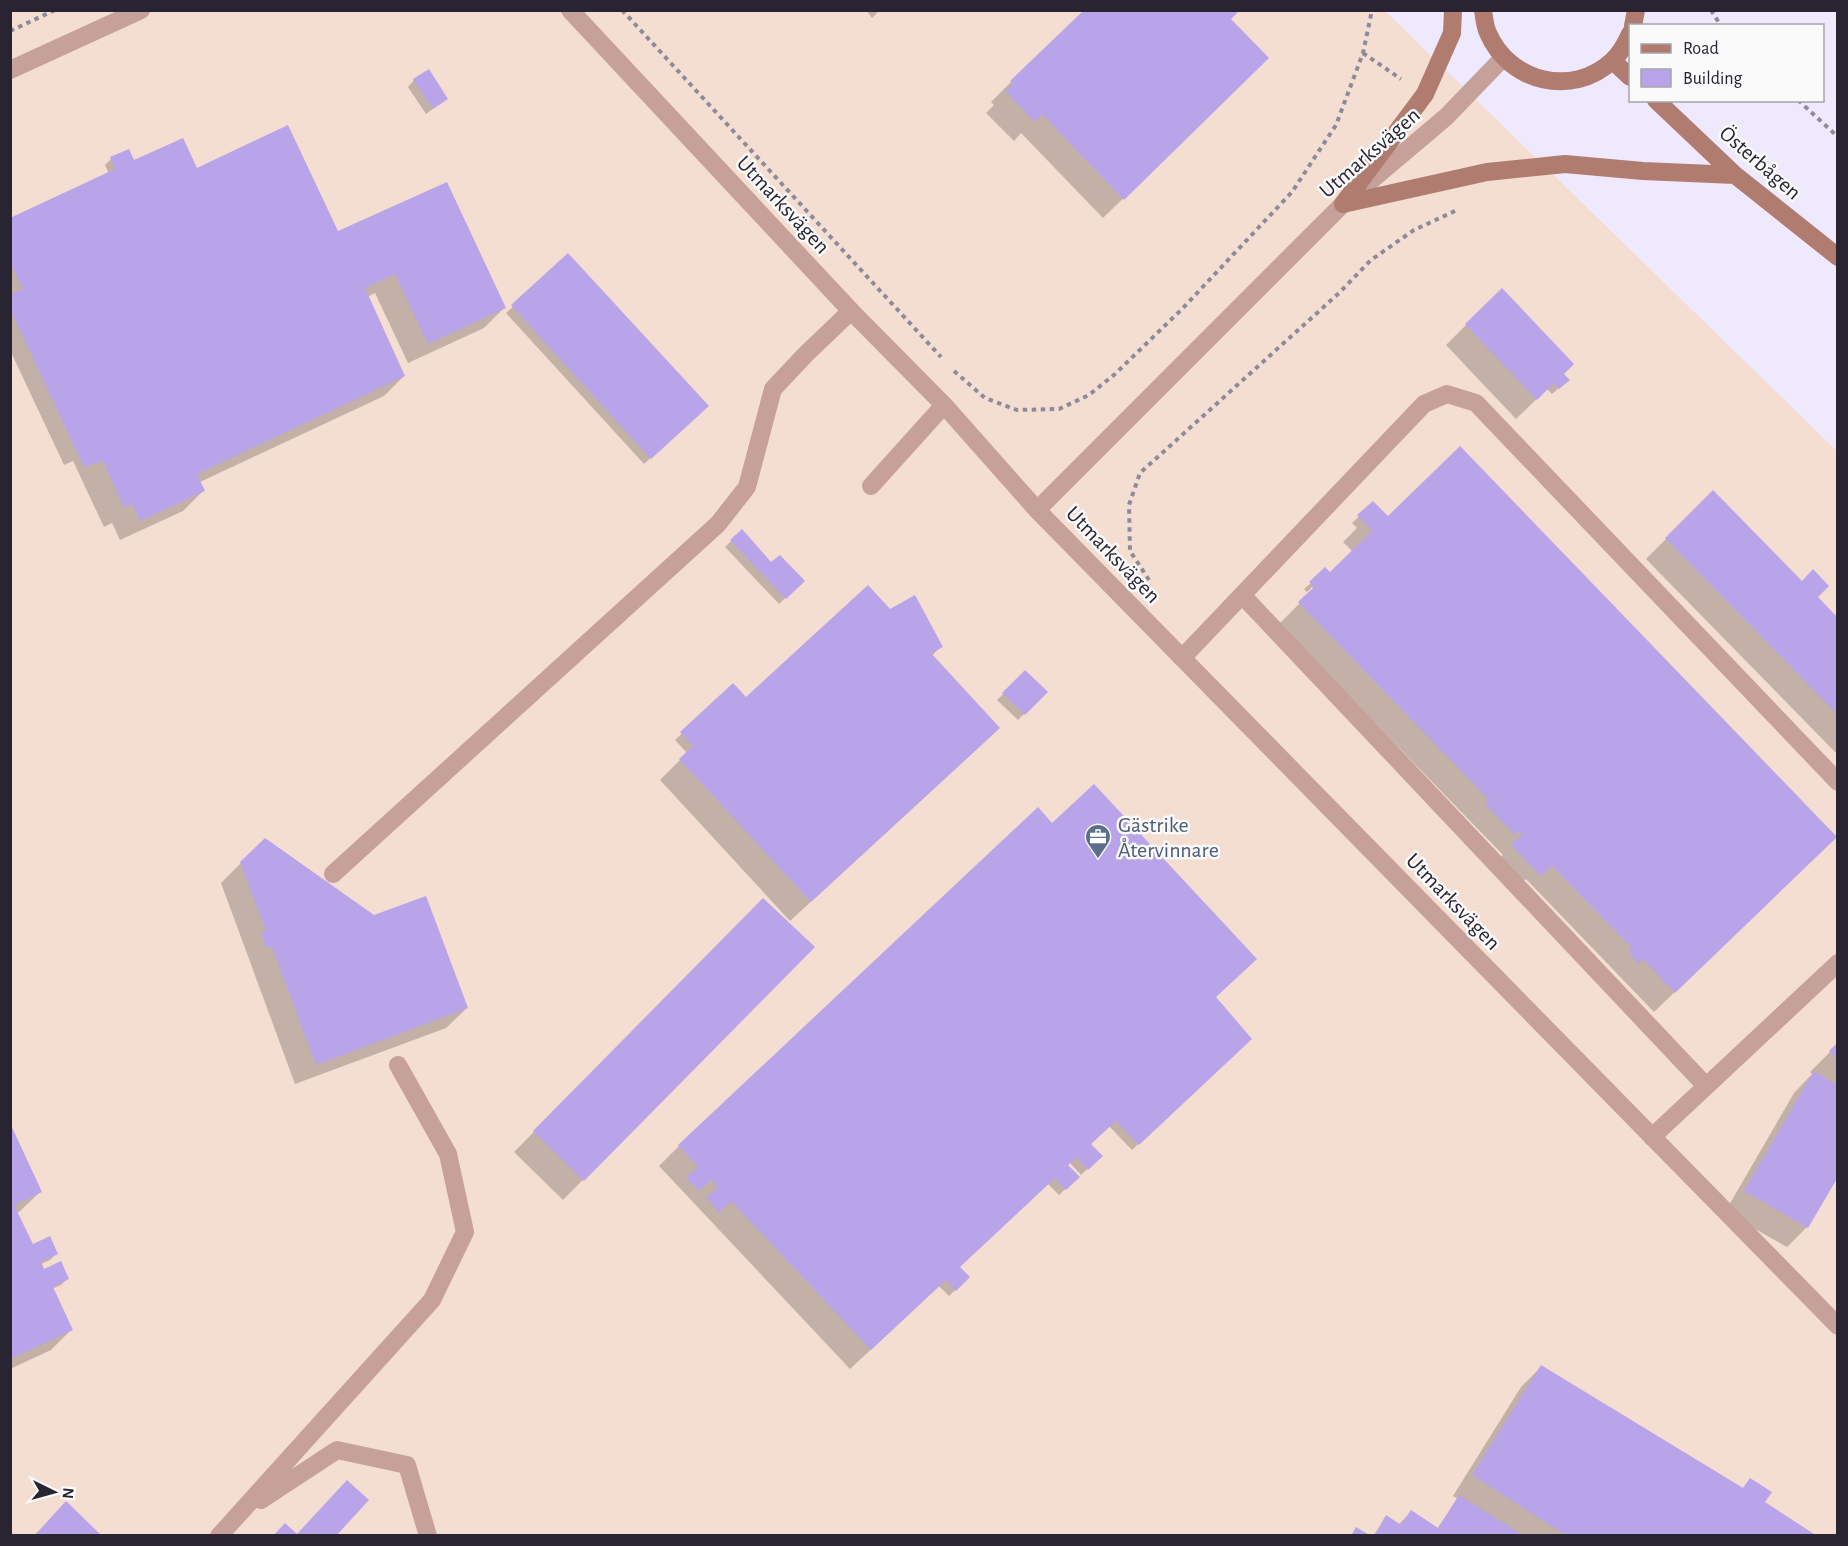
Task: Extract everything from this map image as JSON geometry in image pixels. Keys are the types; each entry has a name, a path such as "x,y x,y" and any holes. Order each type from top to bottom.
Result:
{"main road":[{"path":"1343,204 1425,94 1452,33 1453,10"},
{"path":"1483,10 1487,32 1503,58 1528,76 1557,82 1587,77 1613,61 1629,36"},
{"path":"1613,61 1629,76"},
{"name":"Österbågen","path":"1658,102 1735,175 1838,257"},
{"path":"1343,204 1487,172 1564,164 1643,171 1735,175"}],"street":[{"path":"10,70 141,10"},
{"name":"Utmarksvägen","path":"570,10 851,311 944,405 1037,510 1838,1326"},
{"name":"Utmarksvägen","path":"1037,510 1343,204 1446,117 1503,58"},
{"path":"333,874 718,524 747,487 773,388 851,311"},
{"path":"1182,658 1424,404 1447,394 1476,403 1838,782"},
{"path":"871,486 944,405"},
{"path":"1242,595 1706,1086"},
{"path":"1652,1137 1838,963"},
{"path":"219,1536 432,1300 465,1232 448,1154 398,1065"},
{"path":"239,1514 337,1450 407,1466 428,1536"}],"path":[{"path":"10,31 56,10"},
{"path":"622,10 943,360"},
{"path":"951,368 985,398 1017,410 1059,409 1089,395 1098,388 1182,309 1292,192 1336,125 1363,53 1372,10"},
{"path":"1711,10 1720,24"},
{"path":"1800,102 1838,137"}],"shaded area":[{"path":"10,11 1385,11 1837,451 1837,1535 11,1535"}],"building":[{"path":"1084,10 1240,10 1231,19 1269,58 1124,200 1042,114 1035,122 1005,91 1013,84 1010,81"},
{"path":"429,69 448,99 433,109 413,79"},
{"path":"288,125 338,231 447,182 506,308 428,344 395,274 365,288 405,376 197,474 205,491 140,521 132,504 124,508 103,461 84,467 10,309 10,295 23,289 10,263 10,218 115,169 110,157 129,149 134,160 183,138 197,168"},
{"path":"568,253 709,406 651,459 511,305"},
{"path":"1502,288 1574,364 1564,374 1570,380 1559,389 1554,383 1537,400 1465,324"},
{"path":"1460,446 1837,837 1675,993 1643,959 1639,964 1628,952 1632,948 1552,866 1541,876 1511,845 1522,834 1519,831 1515,835 1485,804 1489,800 1298,602 1314,587 1309,582 1325,567 1330,572 1372,531 1357,515 1373,501 1388,516"},
{"path":"1713,490 1802,581 1813,569 1829,586 1818,597 1838,618 1838,715 1665,538"},
{"path":"742,529 771,562 780,555 805,581 786,599 730,540"},
{"path":"868,585 890,609 915,595 943,647 931,653 1000,728 811,902 679,759 693,746 680,732 733,683 746,697"},
{"path":"1025,670 1048,692 1025,715 1002,693"},
{"path":"1094,784 1257,959 1216,997 1252,1039 1139,1145 1116,1121 1091,1144 1103,1156 1088,1170 1077,1157 1068,1165 1080,1177 1066,1190 1055,1178 960,1267 970,1277 956,1291 946,1280 871,1350 731,1201 719,1213 706,1198 718,1187 711,1180 699,1191 686,1178 698,1167 678,1145 1038,807 1052,823"},
{"path":"265,838 374,915 426,896 468,1008 316,1065 272,947 266,948 261,933 266,931 240,862"},
{"path":"763,898 815,947 584,1181 533,1131"},
{"path":"1838,1042 1838,1060 1829,1051"},
{"path":"1814,1071 1838,1086 1838,1177 1808,1228 1744,1191"},
{"path":"10,1123 42,1192 14,1205 33,1244 50,1236 58,1254 41,1262 44,1269 61,1261 69,1279 53,1287 73,1330 10,1359"},
{"path":"1541,1365 1743,1488 1750,1478 1772,1492 1765,1502 1817,1536 1567,1536 1472,1475"},
{"path":"347,1480 369,1500 336,1536 273,1536 285,1523 297,1534"},
{"path":"1459,1495 1524,1536 1374,1536 1386,1515 1401,1525 1411,1510 1438,1528"},
{"path":"66,1501 102,1536 34,1536"},
{"path":"1356,1527 1371,1536 1351,1536"}],"place":[{"name":"Gästrike Återvinnare","path":"1098,860"}]}
